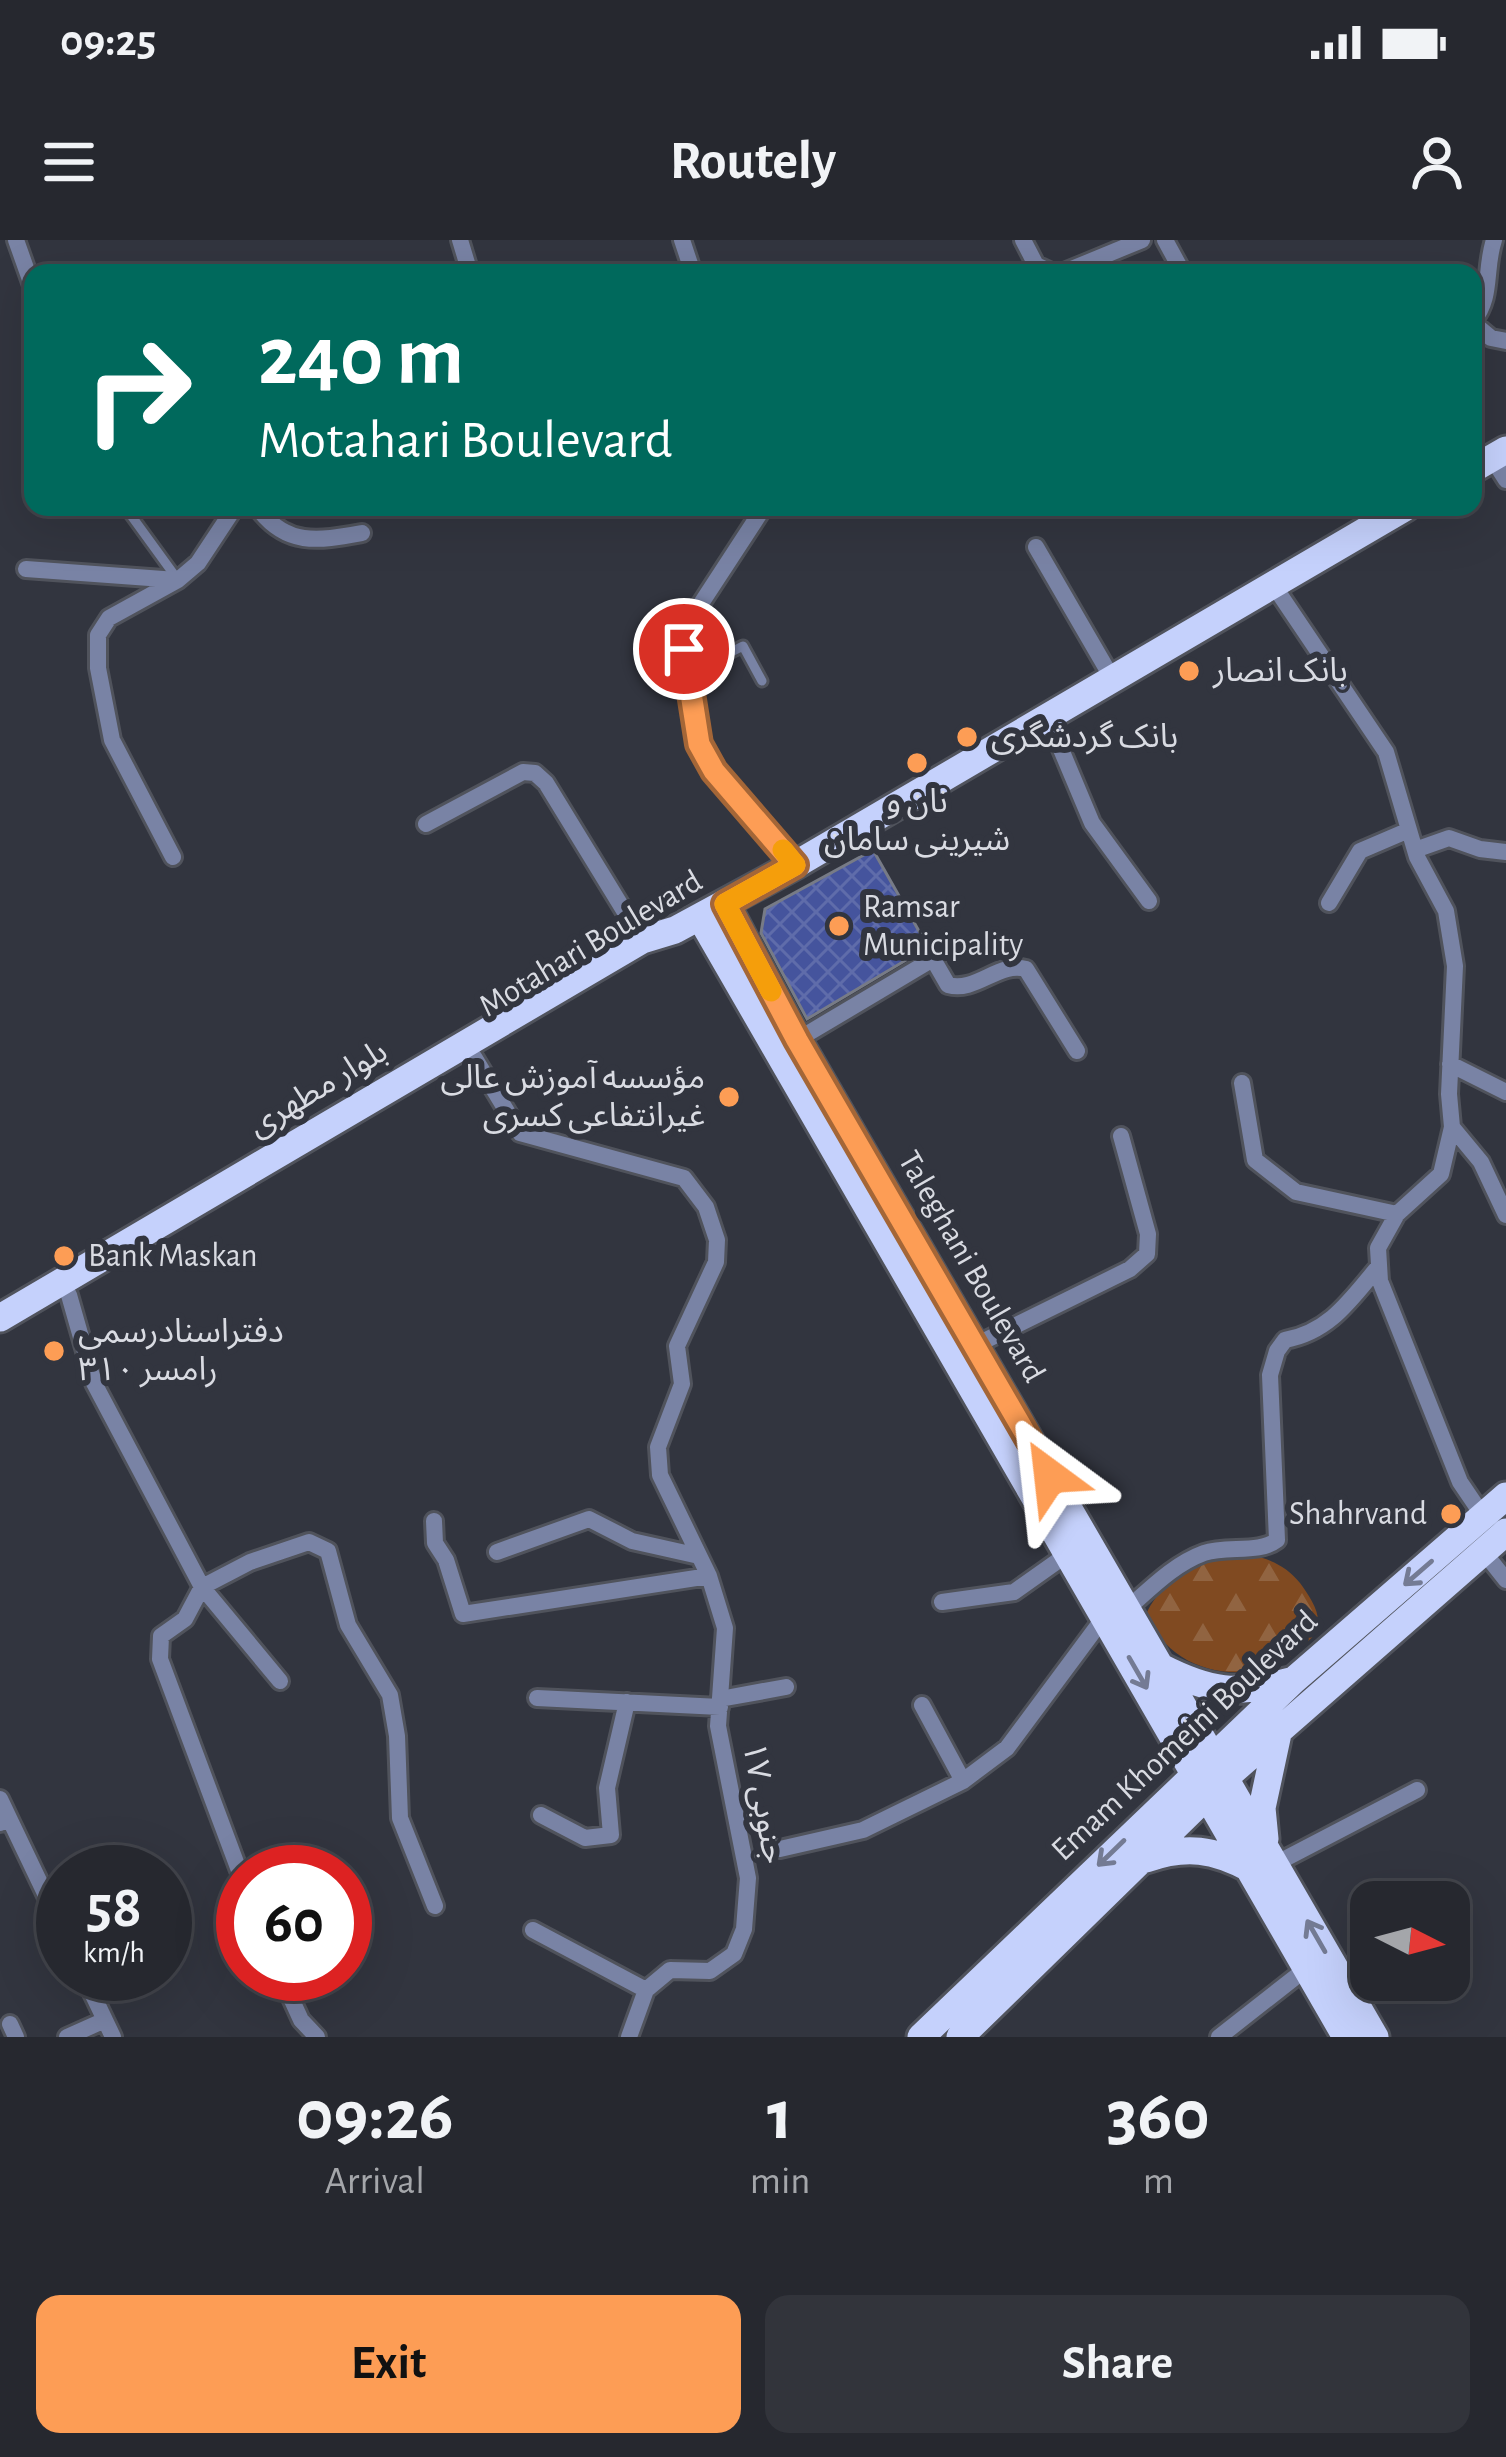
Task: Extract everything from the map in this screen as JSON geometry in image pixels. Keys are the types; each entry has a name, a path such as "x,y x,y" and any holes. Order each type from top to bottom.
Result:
{"main road":[{"name":"Motahari Boulevard","path":"0,1334 474,1057 589,980 664,944 700,917 1390,516"},
{"name":"بلوار مطهری","path":"0,1318 589,980 642,940 700,917"},
{"name":"Taleghani Boulevard","path":"700,917 797,1040 974,1346 1041,1482 1069,1553 1160,1666 1210,1775"},
{"name":"Taleghani Boulevard","path":"700,917 1041,1482 1210,1775 1375,2037"},
{"name":"Emam Khomeini Boulevard","path":"960,2037 986,1992 1210,1775 1280,1727 1493,1534 1506,1496"},
{"name":"Emam Khomeini Boulevard","path":"921,2037 986,1992 1136,1862 1294,1680 1493,1534"},
{"path":"1160,1666 1192,1683 1222,1691 1258,1690 1294,1680"},
{"path":"1136,1862 1171,1850 1195,1849 1264,1861 1262,1808 1280,1727"},
{"name":"Taleghani Boulevard","path":"1264,1861 1307,1968 1346,2037"}],"street":[{"path":"1074,264 1142,240"},
{"path":"1482,311 1494,240"},
{"path":"173,857 112,740 98,668 98,635 109,618 178,580 198,563 229,516"},
{"path":"264,516 302,541 362,533"},
{"path":"758,516 687,626 684,649 699,744 714,771 795,865"},
{"path":"1036,548 1112,678"},
{"path":"26,569 178,580"},
{"path":"1272,583 1386,752 1415,850 1446,911 1455,966 1452,1127 1441,1174 1397,1214 1378,1248 1380,1281 1460,1482 1493,1534 1506,1580"},
{"path":"1047,716 1092,823 1149,901"},
{"path":"426,824 523,772 535,772 642,940"},
{"path":"1328,902 1360,851 1409,830"},
{"path":"1415,850 1449,838 1506,852"},
{"path":"797,1040 933,959 948,986 961,989 1015,965 1026,969 1077,1051"},
{"path":"474,1057 520,1133 684,1178 706,1207 718,1240 716,1262 676,1346 682,1384 658,1447 660,1475 710,1576 725,1628 720,1710"},
{"path":"1450,1064 1506,1093"},
{"path":"1242,1083 1255,1160 1296,1192 1397,1214"},
{"path":"1452,1127 1481,1162 1506,1215"},
{"path":"974,1346 1130,1269 1147,1254 1148,1234 1121,1136"},
{"path":"780,1849 863,1830 963,1781 1007,1748 1116,1612 1174,1568 1204,1553 1234,1546 1268,1547 1277,1540 1270,1375 1277,1351 1285,1340 1307,1336 1328,1324 1379,1266"},
{"path":"69,1295 94,1384 202,1587 280,1681"},
{"path":"496,1552 589,1519 632,1540 700,1556"},
{"path":"434,1521 435,1544 446,1560 463,1614 710,1576"},
{"path":"230,1845 160,1659 161,1636 184,1619 202,1587 250,1562 309,1542 328,1551 348,1625 390,1695 397,1736 400,1818 435,1906"},
{"path":"942,1603 1014,1592 1069,1553"},
{"path":"537,1698 720,1710 786,1687"},
{"path":"541,1815 585,1838 611,1835 608,1789 627,1702"},
{"path":"922,1705 963,1781"},
{"name":"جنوبی ۱۷","path":"646,1990 670,1970 710,1971 734,1954 744,1929 748,1878 720,1710"},
{"path":"1264,1861 1417,1790"},
{"path":"0,1798 4,1820 36,1880"},
{"path":"532,1930 646,1990 629,2037"},
{"path":"1220,2037 1307,1968"},
{"path":"293,2001 317,2037"},
{"path":"67,2037 109,2028"}],"lane":[{"path":"132,516 178,580"},
{"path":"688,674 743,646 762,681"}],"green space":[{"path":"1225,1552 1276,1563 1293,1575 1313,1603 1316,1632 1283,1661 1261,1669 1215,1670 1173,1651 1158,1634 1147,1612 1162,1590 1190,1567"}],"building":[{"name":"Ramsar Municipality","path":"873,850 928,947 807,1019 761,933 765,909"}],"slow traffic":[{"path":"771,991 725,904 795,865 783,850"}],"place":[{"name":"بانک انصار","path":"1189,671"},
{"name":"بانک گردشگری","path":"967,737"},
{"name":"نان و شیرینی سامان","path":"917,763"},
{"name":"Ramsar Municipality","path":"839,926"},
{"name":"مؤسسه آموزش عالی غیرانتفاعی کسری","path":"729,1097"},
{"name":"Bank Maskan","path":"64,1256"},
{"name":"دفتراسنادرسمی ۳۱۰ رامسر","path":"54,1351"},
{"name":"Shahrvand","path":"1451,1514"}],"route":[{"path":"684,649 699,744 714,771 795,865 725,904 797,1040 1050,1476"}]}
